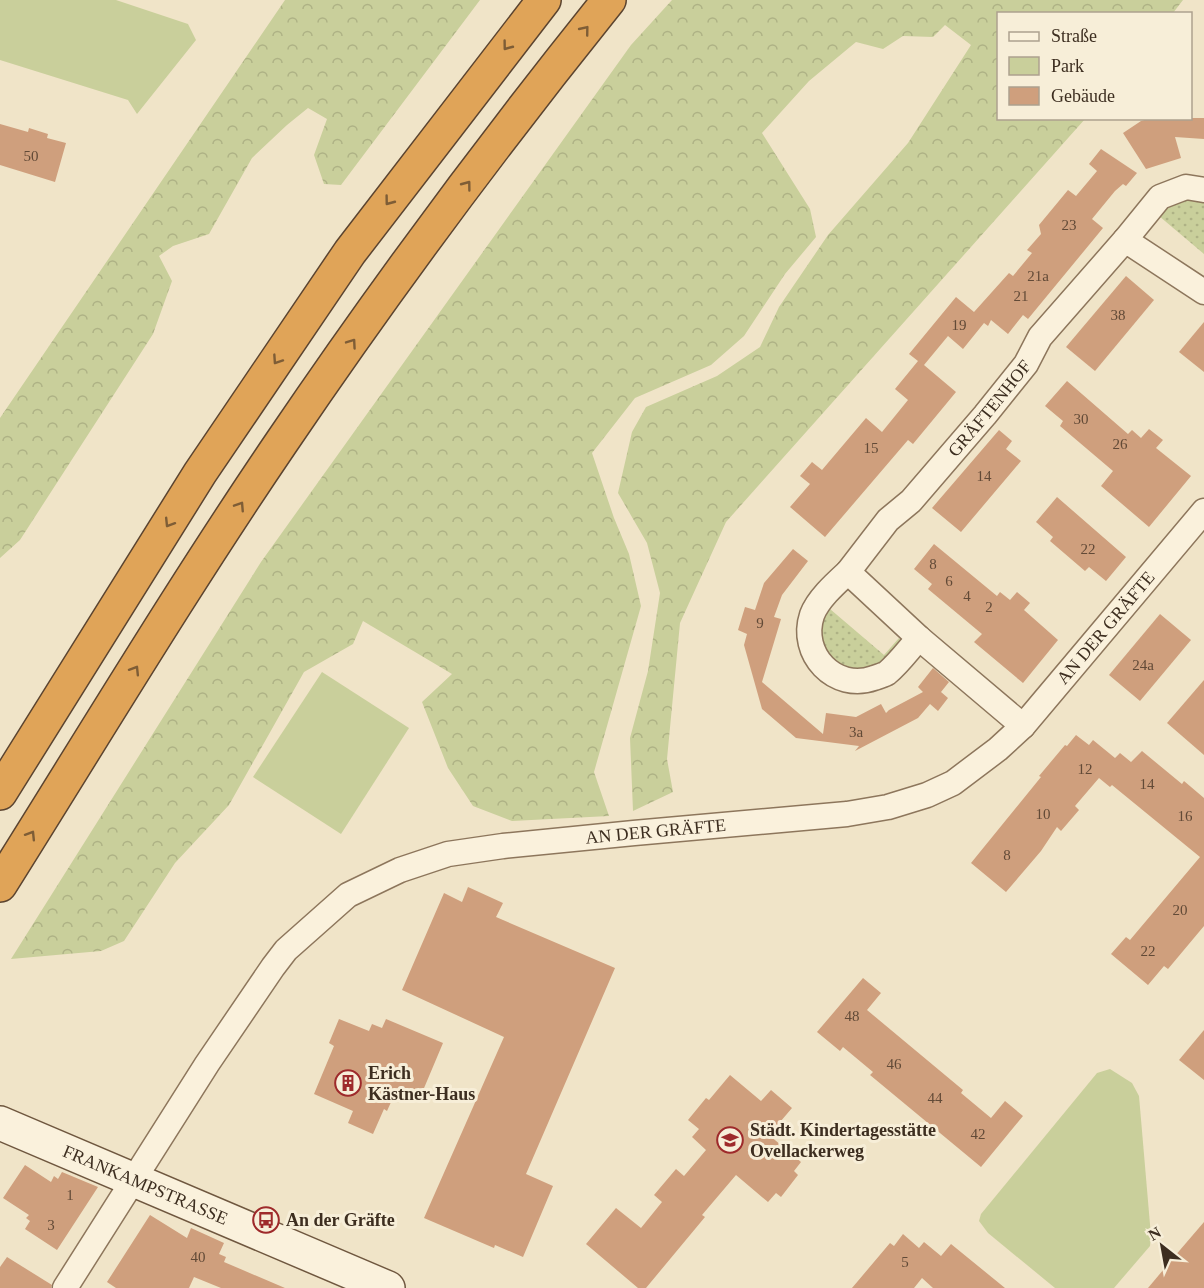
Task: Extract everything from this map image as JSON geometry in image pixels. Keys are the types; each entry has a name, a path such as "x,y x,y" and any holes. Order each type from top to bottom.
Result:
{"highway":[{"path":"0,793 200,472 350,252 544,0"},
{"path":"0,885 282,442 393,285 556,66 609,0"}],"street":[{"name":"GRÄFTENHOF","path":"919,638 886,674 862,682 842,680 821,664 809,641 812,614 832,586 848,572 888,520 910,501 984,415 1026,364 1040,337 1160,197 1186,187 1204,190"},
{"path":"1125,240 1204,292"},
{"name":"AN DER GRÄFTE","path":"65,1288 207,1064 286,950 348,896 400,870 448,854 634,833 847,814 888,807 927,795 953,783 998,749 1023,726 1204,511"},
{"path":"848,572 919,638 1023,726"},
{"name":"FRANKAMPSTRASSE","path":"0,1123 388,1288"}],"green space":[{"path":"0,0 116,0 188,24 196,40 137,114 128,100 0,60"},
{"path":"285,0 480,0 341,185 324,184 314,155 327,119 308,108 252,158 209,234 173,246 159,256 172,281 153,334 20,540 0,558 0,418"},
{"path":"672,0 1183,0 1174,12 997,12 997,120 1084,120 726,522 680,623 667,759 673,792 633,811 630,738 648,671 660,593 647,543 618,493 632,432 646,407 717,376 760,347 779,307 828,235 908,143 971,45 945,25 933,37 903,36 883,49 856,42 809,81 762,133 810,209 816,237 785,274 744,336 711,365 635,398 592,453 629,554 641,606 594,772 609,816 512,821 473,806 448,768 422,702 452,674 363,621 353,644 304,672 229,805 175,863 124,941 101,951 11,959 261,562 631,45"},
{"path":"1204,199 1204,254 1159,216 1172,200"},
{"path":"841,589 845,592 830,609 884,655 899,638 902,641 885,661 873,669 851,671 828,660 818,626"},
{"path":"322,672 409,728 341,834 253,777"},
{"path":"1110,1069 1132,1083 1139,1096 1150,1246 1114,1288 1055,1288 988,1233 979,1221 981,1214 1097,1073"}],"building":[{"path":"1204,118 1204,139 1175,137 1181,158 1146,169 1123,133 1141,121"},
{"path":"0,124 28,132 29,128 48,134 47,138 66,143 55,182 0,165"},
{"path":"1101,149 1137,173 1126,186 1123,184 1115,191 1092,219 1103,228 1028,319 1023,315 1008,334 991,320 988,326 984,323 963,349 948,336 924,365 956,392 913,444 908,440 825,537 790,507 810,484 800,476 812,462 822,470 866,418 882,432 908,400 895,389 918,361 909,354 956,297 974,312 1009,273 1013,276 1032,253 1027,250 1041,234 1039,225 1068,190 1076,196 1097,171 1089,164"},
{"path":"1126,276 1154,300 1095,371 1066,347"},
{"path":"1204,322 1204,372 1179,352"},
{"path":"1067,381 1128,434 1132,430 1141,438 1149,429 1163,440 1156,448 1191,476 1149,527 1101,486 1113,471 1060,426 1063,421 1045,406"},
{"path":"999,430 1012,441 1006,449 1021,461 961,532 932,508"},
{"path":"1057,497 1126,557 1106,581 1089,567 1085,571 1050,541 1053,537 1036,522"},
{"path":"934,544 997,596 1000,592 1010,600 1017,592 1030,603 1024,610 1058,640 1023,683 974,642 982,634 928,589 932,584 914,569"},
{"path":"793,549 808,561 782,595 774,617 781,619 762,682 823,734 826,713 856,717 881,704 886,713 923,692 918,687 933,668 949,682 941,692 948,698 938,711 930,704 918,718 855,751 859,746 796,738 762,709 744,645 747,634 738,630 745,607 755,610 764,583"},
{"path":"1160,614 1191,640 1140,701 1109,675"},
{"path":"1204,680 1204,755 1167,723"},
{"path":"1076,735 1089,745 1093,740 1115,758 1120,753 1131,762 1142,751 1182,784 1184,781 1204,798 1204,926 1168,969 1164,966 1148,985 1111,954 1126,937 1130,940 1200,857 1112,785 1110,787 1099,778 1075,806 1079,810 1061,831 1057,827 1041,851 1006,892 971,863 1041,777 1039,776"},
{"path":"468,887 503,903 496,917 615,968 526,1174 553,1186 523,1257 495,1245 494,1248 424,1218 504,1037 402,990 444,893 462,902"},
{"path":"863,978 881,993 867,1010 963,1090 961,1093 991,1118 1005,1101 1023,1116 981,1167 870,1075 873,1072 843,1047 840,1051 817,1032"},
{"path":"339,1019 369,1031 372,1024 382,1028 386,1019 443,1043 419,1100 396,1091 387,1111 384,1109 373,1134 348,1123 353,1111 314,1094 334,1046 329,1043"},
{"path":"1204,1030 1204,1080 1179,1060"},
{"path":"730,1075 761,1101 771,1090 792,1108 769,1135 801,1162 794,1171 798,1175 781,1197 776,1193 768,1202 736,1175 702,1215 705,1217 646,1288 638,1288 586,1244 616,1208 641,1228 662,1202 654,1195 676,1169 684,1176 706,1150 692,1137 699,1129 688,1120 706,1098 709,1100"},
{"path":"25,1165 51,1182 54,1176 58,1179 62,1172 98,1187 57,1250 25,1229 30,1221 26,1218 29,1215 3,1198"},
{"path":"150,1215 187,1238 191,1228 224,1243 219,1254 226,1257 224,1262 285,1288 221,1288 194,1277 189,1288 116,1288 107,1282"},
{"path":"1204,1222 1204,1288 1148,1288 1174,1257"},
{"path":"903,1234 919,1248 924,1242 941,1256 951,1244 1005,1288 933,1288 922,1278 914,1288 852,1288 890,1243 894,1246"},
{"path":"7,1257 52,1285 51,1288 0,1288 0,1267"}],"place":[{"name":"Erich Kästner-Haus","path":"348,1083"},
{"name":"Städt. Kindertagesstätte Ovellackerweg","path":"730,1140"},
{"name":"An der Gräfte","path":"266,1220"}]}
